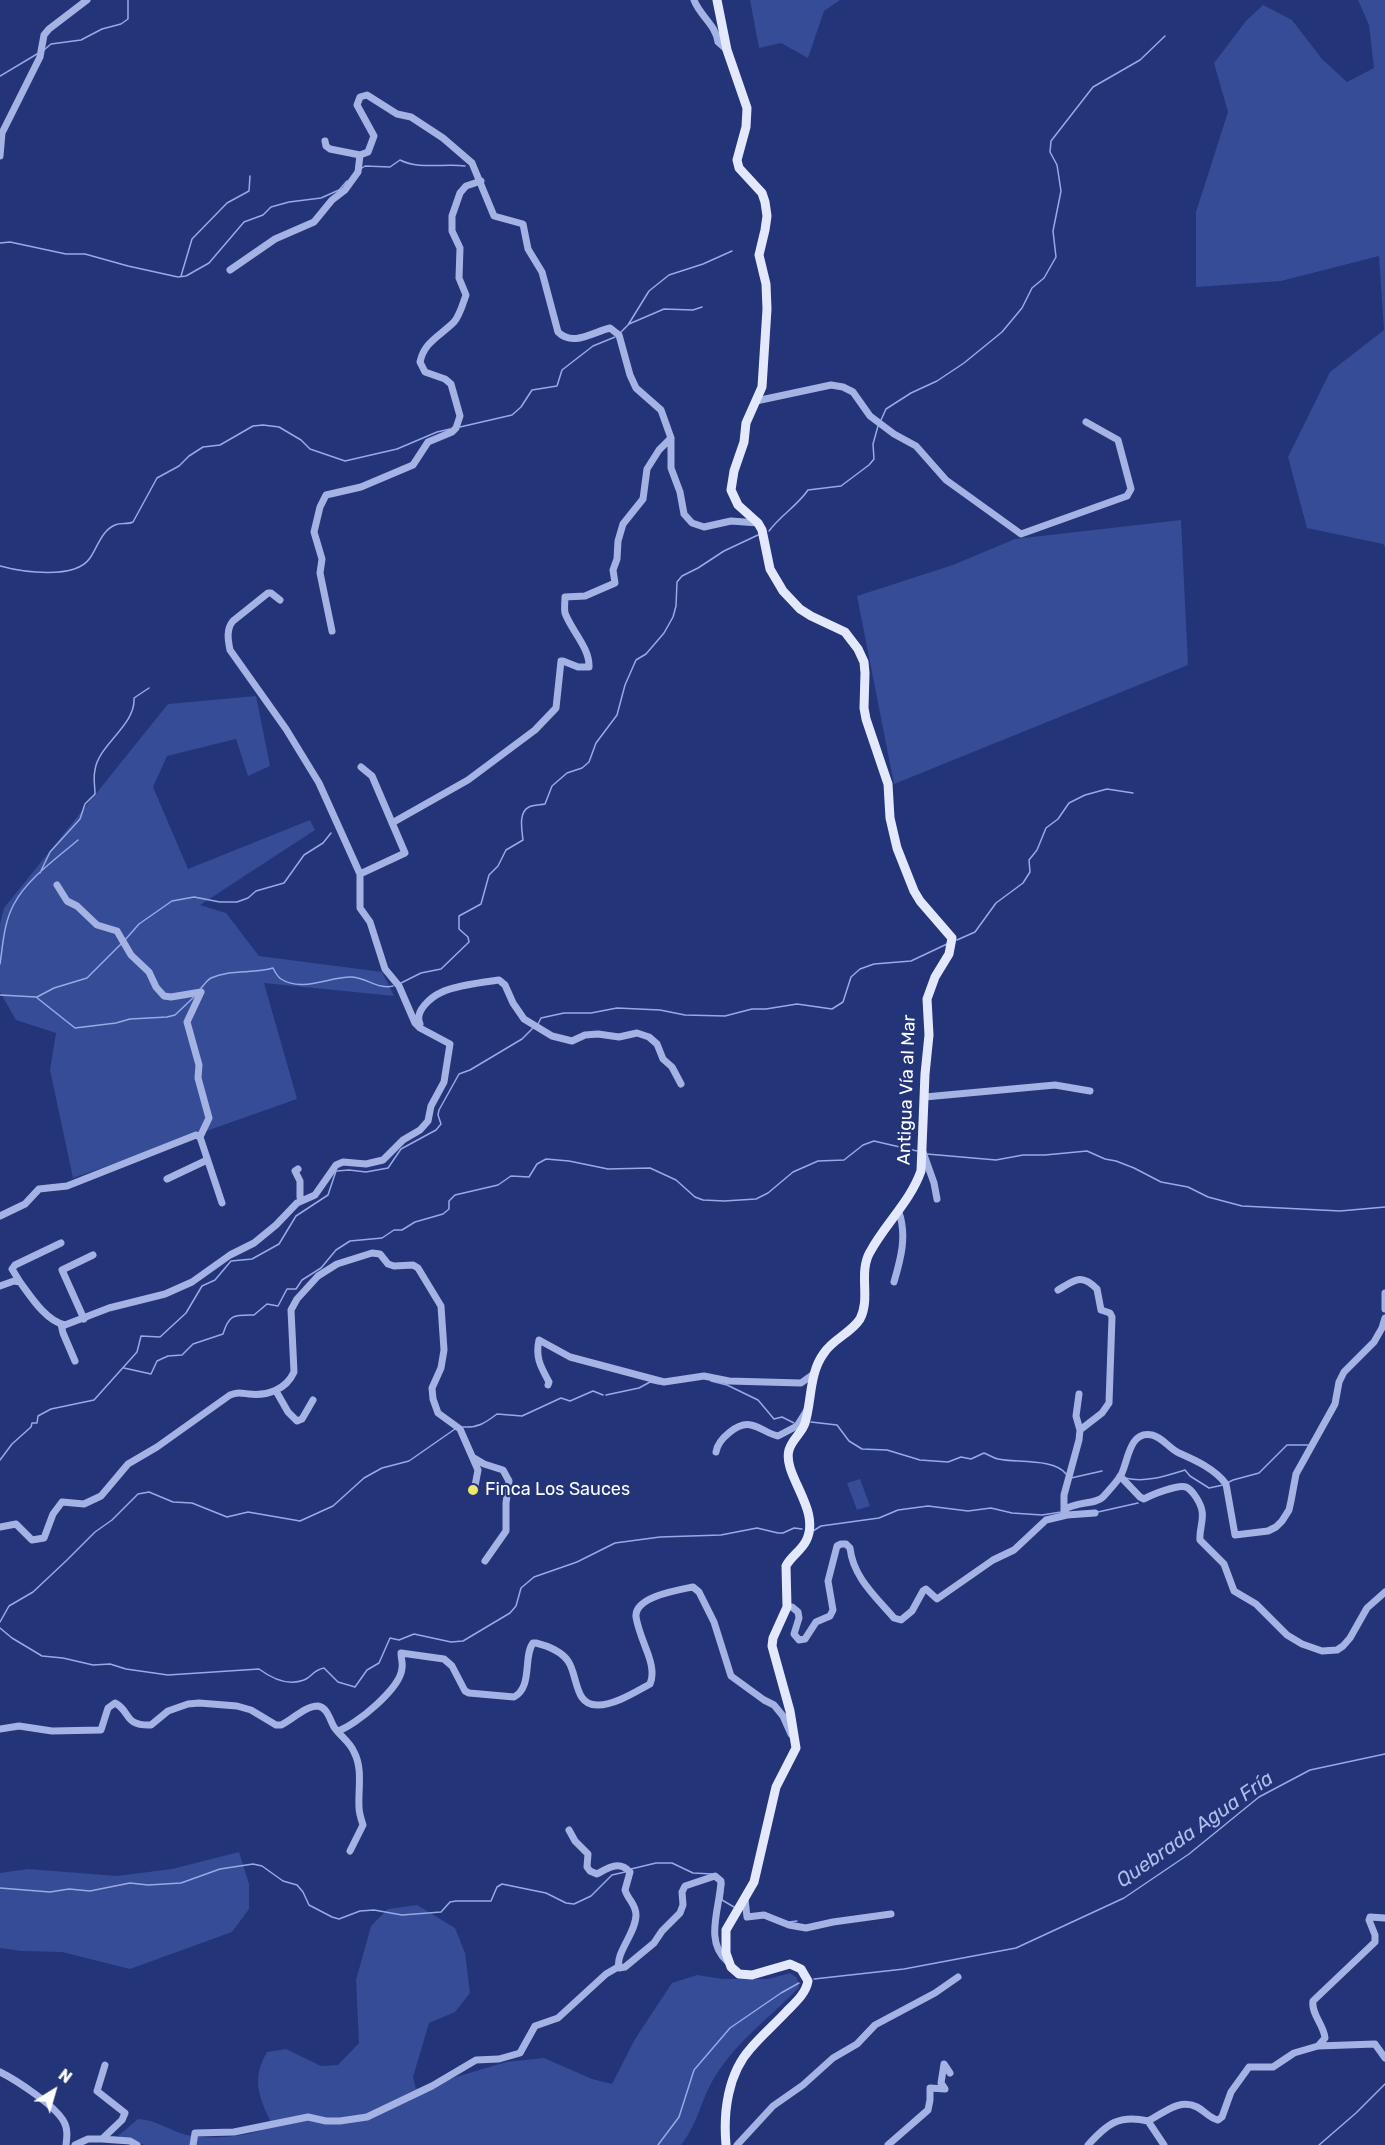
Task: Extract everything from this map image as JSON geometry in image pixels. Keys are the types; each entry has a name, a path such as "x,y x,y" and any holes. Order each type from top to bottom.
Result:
{"main road":[{"name":"Antigua Vía al Mar","path":"717,0 728,50 747,108 737,160 744,174 762,193 767,216 759,255 768,293 765,367 762,387 746,423 744,442 734,471 731,490 738,505 758,523 762,530 770,569 779,586 800,609 845,632 864,662 866,720 888,784 897,848 920,901 952,938 949,954 935,977 927,999 929,1035 921,1171 917,1182 898,1212 870,1251 864,1273 863,1311 859,1320 830,1346 819,1361 805,1424 789,1449 788,1458 805,1502 809,1533 806,1541 786,1566 787,1607 773,1638 772,1646 790,1711 796,1746"},
{"path":"726,2145 725,2112 738,2067 750,2048 798,2000 807,1987 808,1981 801,1969 795,1965 780,1966 747,1975 736,1972 727,1961 725,1939 730,1921 754,1882 776,1787 783,1770 795,1753 796,1746"}],"street":[{"path":"0,156 2,133 40,57 44,35 87,0"},
{"path":"694,0 697,8 717,32 718,42 728,50"},
{"path":"325,141 326,146 330,149 360,154 368,152 374,140 373,133 357,105 360,97 365,95 397,114 411,117 443,138 471,162 494,216 521,222 524,226 528,249 542,272 558,332 562,337 571,339 609,328 614,329 619,335 632,381 640,393 661,410 671,438 671,468 680,492 684,514 698,526 704,527 731,521 758,523"},
{"path":"230,270 268,243 314,222 332,200 345,190 358,172 360,154"},
{"path":"332,631 320,573 322,559 315,532 320,507 326,495 361,487 413,465 428,442 452,432 459,422 460,416 451,384 445,379 425,372 420,362 424,350 436,336 456,320 466,295 459,278 460,246 452,231 452,216 460,193 466,186 481,181"},
{"path":"756,401 831,385 853,392 870,416 924,453 946,480 1021,534 1130,493 1131,489 1118,440 1086,422"},
{"path":"392,823 468,780 535,730 556,708 561,662 578,667 589,667 589,661 580,640 565,612 565,597 588,596 615,583 613,570 623,524 643,500 647,469 659,450 671,438"},
{"path":"61,1243 15,1265 12,1269 46,1314 62,1324 69,1324 109,1308 165,1294 192,1282 230,1255 254,1243 294,1206 315,1195 332,1169 340,1163 366,1164 379,1162 386,1158 403,1140 427,1124 431,1106 444,1082 450,1046 447,1041 415,1023 399,986 385,969 371,924 360,908 360,874 319,783 286,729 230,650 229,627 233,621 268,593 280,600"},
{"path":"360,874 404,855 405,852 372,776 361,767"},
{"path":"57,885 67,901 78,906 97,925 117,931 131,956 149,972 164,996 201,992 187,1022 199,1065 198,1078 209,1118 200,1137 222,1203"},
{"path":"422,1029 418,1014 441,993 499,980 505,985 524,1019 552,1036 573,1041 585,1035 598,1034 619,1037 637,1033 649,1037 657,1044 663,1059 672,1067 681,1084"},
{"path":"925,1097 1055,1085 1090,1090"},
{"path":"0,1216 25,1204 41,1188 67,1186 196,1135 200,1137"},
{"path":"922,1150 937,1198"},
{"path":"167,1179 207,1158"},
{"path":"297,1169 295,1171 300,1181 302,1200"},
{"path":"894,1282 903,1252 903,1223 898,1212"},
{"path":"0,1527 16,1524 32,1540 44,1538 53,1514 62,1502 84,1504 101,1496 128,1464 236,1392 252,1394 276,1391 290,1380 294,1372 291,1310 297,1299 318,1276 337,1264 372,1253 380,1254 388,1264 413,1265 421,1271 441,1306 444,1350 441,1368 432,1388 433,1399 438,1413 460,1429 478,1470 475,1486"},
{"path":"84,1318 62,1270 93,1255"},
{"path":"1058,1290 1077,1279 1086,1280 1097,1288 1101,1310 1110,1313 1112,1317 1110,1399 1102,1413 1080,1430"},
{"path":"0,1286 14,1281 20,1282"},
{"path":"1385,1293 1385,1309"},
{"path":"787,1607 792,1607 798,1612 794,1635 799,1640 805,1639 816,1622 830,1616 833,1610 828,1575 837,1546 846,1544 850,1548 858,1575 894,1618 901,1620 912,1611 926,1589 932,1592 937,1599 941,1597 993,1560 1014,1550 1046,1520 1066,1512 1075,1504 1101,1499 1120,1476 1132,1443 1146,1435 1155,1436 1175,1451 1192,1459 1222,1479 1226,1484 1235,1535 1268,1531 1276,1527 1289,1510 1296,1474 1335,1404 1339,1382 1344,1372 1374,1342 1385,1318"},
{"path":"62,1324 63,1333 75,1361"},
{"path":"548,1385 549,1382 537,1356 539,1340 570,1358 664,1382 704,1376 732,1382 801,1383 815,1373"},
{"path":"276,1391 288,1412 297,1421 302,1419 313,1400"},
{"path":"1066,1512 1064,1495 1079,1440 1080,1430 1076,1416 1079,1394"},
{"path":"716,1452 721,1439 744,1425 749,1424 778,1436 797,1426 807,1410"},
{"path":"470,1454 484,1464 502,1470 509,1481 506,1531 485,1560"},
{"path":"1120,1476 1144,1499 1182,1486 1187,1488 1202,1511 1200,1540 1224,1564 1234,1591 1256,1604 1280,1630 1302,1644 1322,1651 1337,1650 1350,1638 1366,1608 1385,1592"},
{"path":"1066,1512 1095,1513"},
{"path":"338,1731 366,1715 391,1687 402,1669 401,1653 444,1659 452,1666 465,1691 469,1693 514,1697 520,1694 529,1664 530,1648 536,1643 556,1650 567,1659 580,1694 590,1704 599,1705 627,1695 650,1684 652,1677 651,1664 636,1616 638,1608 644,1602 658,1596 693,1587 699,1592 714,1622 731,1676 778,1709 796,1746"},
{"path":"0,1729 19,1726 52,1731 101,1730 108,1708 115,1703 131,1721 151,1725 168,1711 188,1704 237,1706 251,1710 276,1725 281,1725 305,1710 318,1706 325,1710 353,1750 359,1771 358,1808 363,1825 350,1851"},
{"path":"569,1830 575,1841 588,1854 588,1869 592,1873 597,1874 619,1865 630,1872 625,1890 634,1906 636,1918 618,1967"},
{"path":"193,2145 195,2133 242,2131 308,2117 340,2121 376,2114 432,2086 476,2060 499,2059 519,2053 535,2026 558,2018 606,1974 618,1967 623,1968 654,1943 662,1931 680,1913 683,1905 682,1892 685,1886 715,1876 722,1881 715,1924 716,1948 727,1961"},
{"path":"745,1899 747,1917 764,1915 789,1925 806,1928 891,1914"},
{"path":"1318,2046 1325,2038 1312,2007 1313,2001 1375,1942 1370,1917 1385,1918"},
{"path":"737,2145 773,2106 803,2085 833,2058 857,2044 875,2025 935,1994 958,1977"},
{"path":"1148,2121 1178,2104 1185,2103 1195,2106 1212,2119 1220,2119 1231,2092 1249,2067 1273,2067 1294,2053 1318,2046 1375,2044 1385,2058"},
{"path":"888,2145 928,2110 930,2088 945,2089 941,2083 944,2064 950,2073"},
{"path":"102,2139 122,2120 125,2113 97,2091 105,2065"},
{"path":"0,2072 58,2114 65,2123 66,2145"},
{"path":"1088,2145 1102,2130 1116,2121 1137,2118 1148,2121 1164,2145"},
{"path":"75,2145 88,2139 130,2142 137,2145"}],"shaded area":[{"path":"750,0 840,0 824,11 808,58 781,43 759,48"},
{"path":"1358,0 1385,0 1385,547 1383,544 1307,528 1288,457 1330,372 1384,330 1379,256 1281,281 1196,287 1196,212 1228,112 1214,63 1246,21 1263,5 1292,20 1322,59 1347,82 1374,68 1369,25"},
{"path":"1181,520 1188,665 894,784 857,596 953,565 1015,539"},
{"path":"256,696 270,766 248,776 236,739 167,756 153,787 188,869 310,820 315,830 200,905 226,913 259,956 382,972 394,996 264,983 297,1099 73,1178 50,1070 56,1033 16,1020 0,992 0,924 4,908 168,704"},
{"path":"860,1479 870,1506 857,1510 847,1483"},
{"path":"239,1852 249,1884 249,1909 232,1932 130,1969 62,1952 0,1948 0,1873 28,1869 117,1876 172,1869"},
{"path":"417,1905 455,1928 465,1953 470,1993 455,2012 429,2023 413,2077 416,2089 506,2062 544,2058 592,2079 612,2084 635,2039 672,1983 697,1975 723,1979 768,1979 790,1973 797,1978 799,1987 744,2040 724,2063 711,2084 692,2128 681,2145 145,2145 118,2136 138,2119 151,2121 187,2135 206,2137 239,2135 267,2128 270,2120 262,2102 258,2078 267,2052 286,2049 321,2066 338,2065 359,2043 356,1980 371,1926 388,1909"}],"waterway":[{"path":"44,50 51,44 81,40 102,29 121,24 128,19 128,0"},
{"path":"881,420 886,409 964,363 1002,332 1022,308 1032,288 1044,278 1056,257 1053,231 1061,191 1057,165 1050,152 1051,141 1093,87 1140,60 1165,36"},
{"path":"0,76 37,54"},
{"path":"362,168 365,166 390,167 400,160 423,166 465,166"},
{"path":"181,276 192,239 227,203 249,191 250,176"},
{"path":"0,243 10,242 66,254 85,254 178,277 186,276 209,263 244,222 263,215 271,207 321,198 339,190 347,181"},
{"path":"621,332 628,325 649,291 669,275 703,264 732,251"},
{"path":"629,324 664,309 693,310 702,307"},
{"path":"460,427 512,415 521,407 532,390 557,386 562,370 593,346 615,337"},
{"path":"0,566 34,572 61,572 83,565 110,527 133,522 157,478 179,466 203,447 220,445 253,426 279,427 301,440 310,449 345,461 397,449 450,429"},
{"path":"769,531 808,490 841,486 869,465 874,459 873,444 878,426"},
{"path":"401,983 421,973 441,969 469,942 468,937 459,929 459,916 481,904 489,875 498,866 506,850 523,840 522,822 526,809 545,804 552,786 567,773 582,768 589,762 596,743 617,715 625,685 636,660 646,654 664,633 673,617 677,582 682,576 724,551 758,535"},
{"path":"40,873 50,852 80,819 85,804 95,794 94,776 98,761 129,717 134,698 149,688"},
{"path":"957,940 975,932 996,903 1023,883 1030,872 1029,860 1037,850 1046,828 1058,819 1069,803 1085,795 1107,789 1133,793"},
{"path":"125,940 139,924 172,901 194,897 220,902 237,902 248,898 256,891 284,883 304,855 323,843 331,833"},
{"path":"0,964 4,933 14,904 43,869 78,840"},
{"path":"37,997 54,988 87,978 122,943"},
{"path":"538,1024 541,1018 564,1013 591,1013 617,1008 660,1010 685,1015 725,1016 752,1009 797,1004 832,1009 843,1002 851,977 860,969 874,964 911,961 947,944"},
{"path":"201,988 218,975 273,968 281,979 289,983 307,984 352,977 378,985 393,986"},
{"path":"0,995 36,997 75,1028 130,1019 175,1015 194,997"},
{"path":"0,1460 12,1444 31,1427 32,1423 37,1423 38,1416 51,1409 94,1400 137,1352 141,1336 160,1337 186,1313 202,1286 215,1280 231,1261 252,1259 279,1244 296,1216 328,1195 336,1171 366,1172 388,1168 401,1149 436,1130 441,1124 439,1110 459,1074 470,1070 522,1039 534,1027"},
{"path":"124,1368 151,1374 157,1361 168,1356 182,1355 193,1344 223,1334 233,1317 254,1315 267,1304 278,1306 287,1289 296,1289 302,1280 321,1268 336,1250 350,1241 382,1238 394,1230 402,1230 415,1222 443,1214 449,1209 449,1201 455,1195 498,1185 511,1176 529,1177 537,1164 546,1159 608,1169 650,1168 676,1180 695,1197 703,1200 724,1201 756,1199 768,1193 793,1172 818,1161 844,1160 863,1145 874,1141 917,1151"},
{"path":"927,1154 996,1160 1023,1155 1087,1151 1134,1168 1161,1182 1188,1187 1208,1197 1242,1206 1340,1211 1385,1207"},
{"path":"711,1381 727,1385 758,1400 774,1419 782,1417 794,1423"},
{"path":"606,1395 639,1388 650,1382 659,1384"},
{"path":"463,1427 481,1424 497,1414 522,1416 561,1398 570,1401 593,1391 603,1395"},
{"path":"811,1422 837,1425 849,1441 862,1449 887,1450 920,1460 948,1462 961,1457 971,1459 984,1453 998,1459 1053,1465 1066,1474"},
{"path":"0,1622 9,1606 33,1592 138,1494 149,1492 173,1502 192,1503 227,1517 248,1512 300,1521 333,1506 364,1478 382,1468 409,1461 455,1429"},
{"path":"1227,1483 1259,1473 1287,1445 1308,1445"},
{"path":"1125,1478 1148,1479 1185,1470 1209,1488 1223,1485"},
{"path":"1071,1478 1102,1471"},
{"path":"1098,1512 1138,1503"},
{"path":"813,1531 821,1526 879,1518 898,1510 928,1506 968,1511 991,1508 1012,1513 1042,1515 1061,1512"},
{"path":"0,1628 42,1656 93,1665 110,1664 126,1669 168,1675 259,1669 286,1682 304,1680 317,1670 324,1668 338,1682 355,1687 367,1670 379,1663 390,1638 399,1640 414,1634 451,1642 463,1641 510,1613 516,1606 521,1588 534,1577 577,1562 615,1543 660,1537 721,1535 757,1528 778,1533 794,1528 802,1529"},
{"name":"Quebrada Agua Fría","path":"814,1979 904,1969 1016,1948 1124,1898 1189,1854 1259,1797 1310,1770 1385,1754"},
{"path":"631,1869 656,1863 672,1863 693,1873 713,1874"},
{"path":"0,1888 50,1892 69,1889 90,1891 130,1883 148,1885 181,1883 220,1869 253,1864 262,1866 283,1881 297,1885 309,1905 339,1919 360,1911 374,1910 402,1915 441,1912 450,1902 491,1901 497,1887 502,1884 546,1893 566,1903 574,1904 591,1896 612,1875 625,1872"},
{"path":"724,1883 722,1900 734,1907"},
{"path":"789,1922 797,1921"},
{"name":"Quebrada Agua Fría","path":"658,2145 679,2117 694,2070 730,2028 799,1983"},
{"path":"1319,2145 1385,2084"}],"place":[{"name":"Finca Los Sauces","path":"473,1490"}]}
